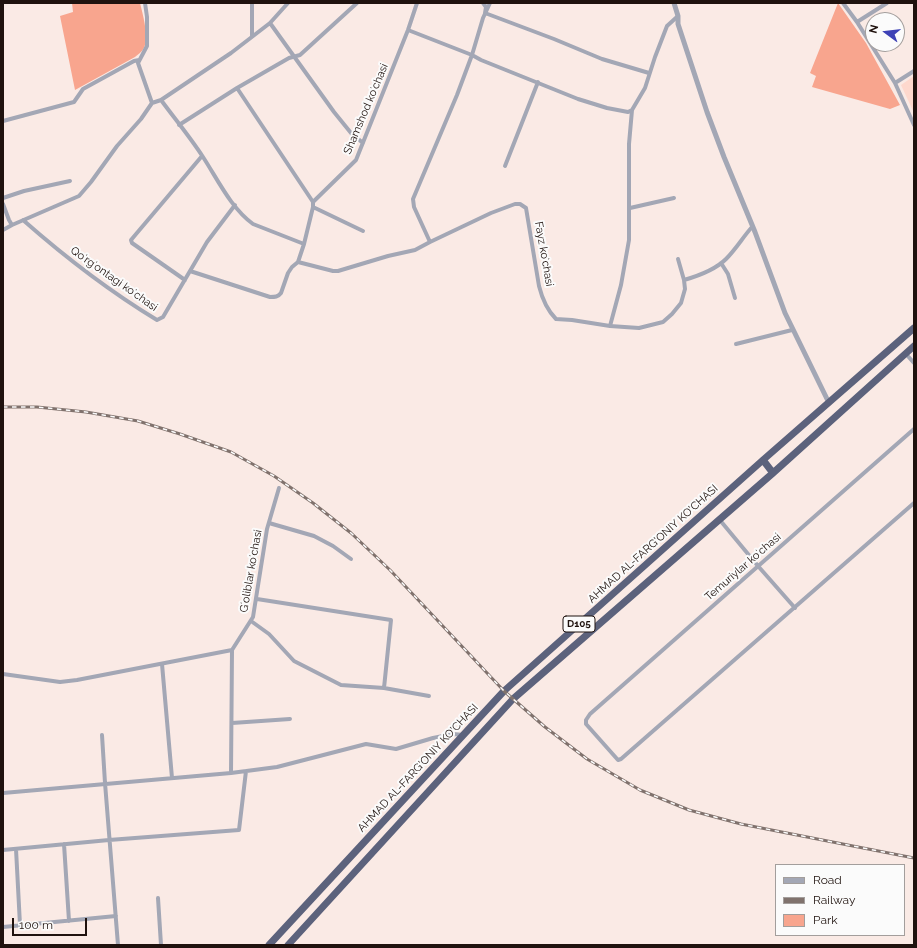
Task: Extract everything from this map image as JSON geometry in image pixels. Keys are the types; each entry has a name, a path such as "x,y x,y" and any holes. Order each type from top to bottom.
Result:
{"highway":[{"name":"AHMAD AL-FARG'ONIY KO'CHASI","path":"269,945 504,691 762,460 914,328"},
{"name":"AHMAD AL-FARG'ONIY KO'CHASI","path":"288,945 513,699 773,473 914,346"},
{"path":"762,460 773,473"},
{"path":"347,861 358,870"}],"street":[{"path":"145,3 147,17 147,46 138,63 144,84 152,103"},
{"path":"252,3 252,36"},
{"path":"3,230 79,196 117,146 141,119 152,103 161,100 231,53 270,23 288,3"},
{"path":"179,125 237,88 289,58 300,55 357,3"},
{"name":"Shamshod koʻchasi","path":"313,204 356,160 408,30 417,3"},
{"path":"483,3 486,7 486,13"},
{"path":"298,262 338,271 388,256 415,250 430,242 414,206 414,199 458,95 490,3"},
{"path":"674,3 678,16 678,24 707,112 792,330 829,403"},
{"path":"843,3 857,22 895,83 914,124"},
{"path":"857,22 887,3"},
{"path":"486,13 602,59 649,73"},
{"path":"678,16 667,26 640,97 632,110 629,167 629,240 626,262 610,326 639,328 663,322 672,314 681,303 685,290 684,280 678,259"},
{"path":"270,23 351,134 363,143"},
{"path":"408,30 578,99 607,108 628,112 632,110"},
{"path":"3,121 74,102 83,89 134,61 139,60"},
{"path":"895,83 914,71"},
{"path":"505,166 538,82"},
{"path":"237,88 313,204 363,231"},
{"path":"161,100 246,219 253,224 304,244"},
{"path":"185,280 132,243 131,240 202,156"},
{"path":"3,198 24,191 70,181"},
{"path":"630,208 674,198"},
{"path":"190,271 270,297 278,296 281,293 292,267 298,262 304,244 313,204"},
{"name":"Fayz koʻchasi","path":"430,242 491,213 515,204 520,204 526,208 539,286 550,314 556,319 610,326"},
{"path":"3,205 12,225"},
{"name":"Qoʻrgʻontagi koʻchasi","path":"23,220 53,246 101,283 129,303 157,320 163,317 207,242 235,205"},
{"path":"684,280 699,276 721,263 736,248 752,227"},
{"path":"721,263 728,274 735,298"},
{"path":"736,344 792,330"},
{"path":"906,354 914,363"},
{"name":"Temuriylar koʻchasi","path":"795,608 620,760 618,760 586,724 586,720 590,714 914,428"},
{"name":"Gʻoliblar koʻchasi","path":"232,650 254,617 268,523 279,488"},
{"path":"719,519 795,608 914,503"},
{"path":"268,523 314,536 333,546 351,560"},
{"path":"257,599 391,620 384,688"},
{"path":"251,621 269,634 294,661 342,685 384,688 428,696"},
{"path":"3,674 60,682 87,679 232,650 231,773"},
{"path":"162,664 172,778"},
{"path":"232,723 290,719"},
{"path":"102,735 118,945"},
{"path":"3,793 231,773 277,767 366,744 396,749 446,735 464,735"},
{"path":"3,850 239,830 246,771"},
{"path":"64,844 69,921"},
{"path":"16,849 20,925"},
{"path":"158,898 161,945"},
{"path":"3,926 116,916"}],"shaded area":[{"path":"914,76 914,113 901,85"}],"green space":[{"path":"72,3 140,3 146,35 144,47 137,56 75,90 60,16 73,12"},
{"path":"838,3 865,42 865,52 871,52 900,105 890,109 812,87 816,76 810,73"}],"railway":[{"path":"3,407 37,407 86,412 138,421 231,452 274,476 313,503 351,533 390,570 504,691 545,727 587,759 640,790 689,810 741,824 914,858"}]}
